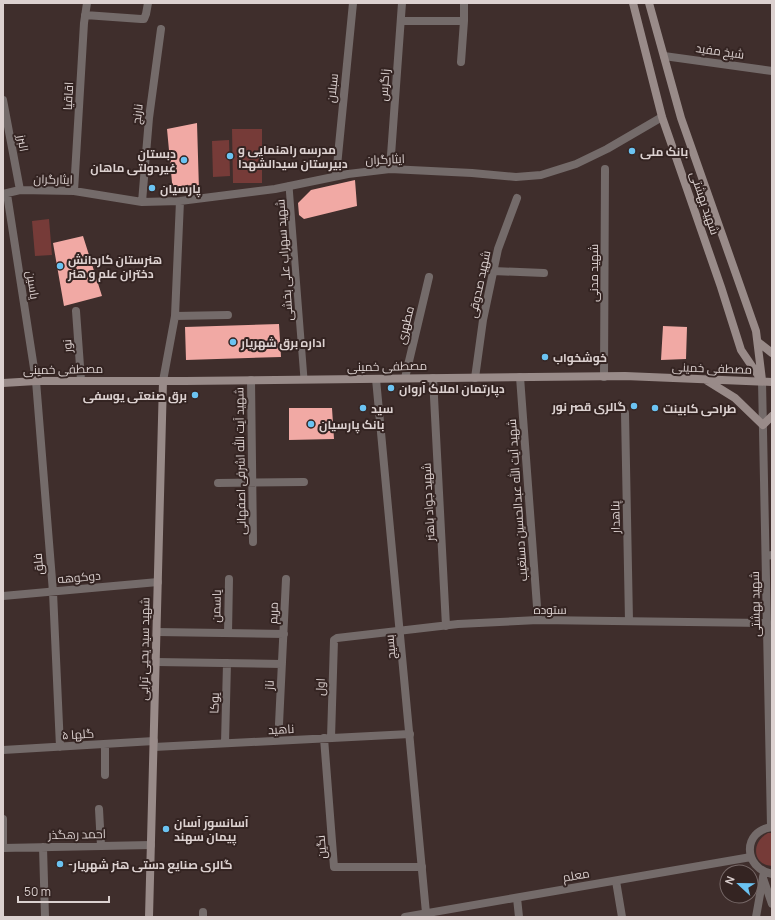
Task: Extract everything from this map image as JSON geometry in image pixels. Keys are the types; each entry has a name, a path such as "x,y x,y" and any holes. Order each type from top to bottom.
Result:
{"main road":[{"name":"شهید بهشتی","path":"633,3 662,117 719,280 741,350 762,381"},
{"name":"شهید بهشتی","path":"649,3 681,118 756,331 762,381"},
{"path":"758,342 772,353"},
{"name":"مصطفی خمینی","path":"3,383 81,380 163,381 520,377 604,377 772,382"},
{"path":"706,380 735,398 763,425 772,416"},
{"name":"شهید سید یحیی ترابی","path":"149,917 163,381"}],"street":[{"name":"اقاقیا","path":"74,190 87,3"},
{"path":"85,15 141,19 144,18 146,14 148,3"},
{"name":"سبلان","path":"336,176 353,3"},
{"name":"زاگرس","path":"390,169 402,3"},
{"path":"461,62 464,3"},
{"path":"401,21 464,21"},
{"name":"نارنج","path":"142,202 149,118 161,29"},
{"name":"شیخ مفید","path":"664,56 772,71"},
{"name":"البرز","path":"3,100 20,190"},
{"name":"ایثارگران","path":"5,194 20,190 74,190 142,202 180,201 289,186 336,176 390,169 472,173 516,177 541,175 576,164 600,153 662,117"},
{"name":"شهید مدنی","path":"604,377 605,169"},
{"name":"یاسین","path":"5,194 36,381"},
{"name":"شهید صدوقی","path":"475,378 483,320 498,249 517,198"},
{"path":"163,381 175,316 180,201"},
{"path":"493,272 544,273"},
{"name":"مطهری","path":"405,378 429,277"},
{"name":"نور","path":"76,311 81,380"},
{"path":"175,316 228,315"},
{"name":"شهید آیت الله عبدالحسین دستغیب","path":"520,377 538,620"},
{"name":"شهید جواد باهنر","path":"433,378 446,626"},
{"name":"بسیج","path":"376,379 427,915"},
{"name":"شهید آیت الله اشرفی اصفهانی","path":"251,380 253,542"},
{"name":"فلق","path":"36,381 53,592 60,747"},
{"name":"شهید بهشتی","path":"762,381 769,556 767,623 771,827"},
{"name":"پناهدار","path":"625,413 629,621"},
{"path":"218,483 304,482"},
{"name":"یاسمن","path":"228,633 229,579"},
{"name":"مریم","path":"283,648 286,579"},
{"name":"دوکوهه","path":"3,596 158,582"},
{"name":"ستوده","path":"335,638 446,626 538,620 767,623"},
{"path":"157,632 284,634"},
{"name":"اول","path":"327,738 335,638"},
{"name":"ناز","path":"279,724 283,648"},
{"path":"156,662 282,664"},
{"name":"یوکا","path":"225,743 227,663"},
{"name":"ناهید","path":"154,744 225,743 410,734"},
{"name":"نگین","path":"327,738 334,867 422,867"},
{"path":"105,744 105,775"},
{"name":"گلها ۵","path":"3,750 105,744 154,744"},
{"path":"99,809 101,846"},
{"path":"3,819 3,848"},
{"path":"771,827 764,829 754,837 750,844 750,850 751,857 758,869 766,875 772,904"},
{"name":"احمد رهگذر","path":"3,848 151,845"},
{"path":"43,847 45,917"},
{"name":"معلم","path":"404,917 427,915 751,857"},
{"path":"756,917 766,875"},
{"path":"616,880 622,917"},
{"path":"517,898 519,917"}],"lane":[{"name":"شهید سهراب علی بخشی","path":"289,186 304,380"}],"shaded area":[{"path":"232,129 262,129 262,183 233,183"},
{"path":"229,140 230,176 213,177 212,141"},
{"path":"49,219 52,255 35,256 32,221"},
{"path":"768,833 772,833 772,866 765,865 761,862 757,857 756,852 762,837"}],"building":[{"name":"دبستان غیردولتی ماهان","path":"197,123 199,190 173,193 167,129"},
{"path":"355,180 357,206 304,219 299,215 298,203 311,190"},
{"path":"83,236 102,296 64,306 53,243"},
{"name":"اداره برق شهریار","path":"279,324 281,357 186,360 185,327"},
{"path":"663,326 687,327 686,359 661,360"},
{"name":"بانک پارسیان","path":"289,408 332,408 334,439 289,440"}],"place":[{"name":"بانک ملی","path":"632,151"},
{"name":"مدرسه راهنمایی و دبیرستان سیدالشهدا","path":"230,156"},
{"name":"دبستان غیردولتی ماهان","path":"184,160"},
{"name":"پارسیان","path":"152,188"},
{"name":"هنرستان کاردانش دختران علم و هنر","path":"60,266"},
{"name":"اداره برق شهریار","path":"233,342"},
{"name":"خوشخواب","path":"545,357"},
{"name":"دپارتمان املاک آروان","path":"391,388"},
{"name":"برق صنعتی یوسفی","path":"195,395"},
{"name":"گالری قصر نور","path":"634,406"},
{"name":"سید","path":"363,408"},
{"name":"طراحی کابینت","path":"655,408"},
{"name":"بانک پارسیان","path":"311,424"},
{"name":"آسانسور آسان پیمان سهند","path":"166,829"},
{"name":"-گالری صنایع دستی هنر شهریار","path":"60,864"}]}
